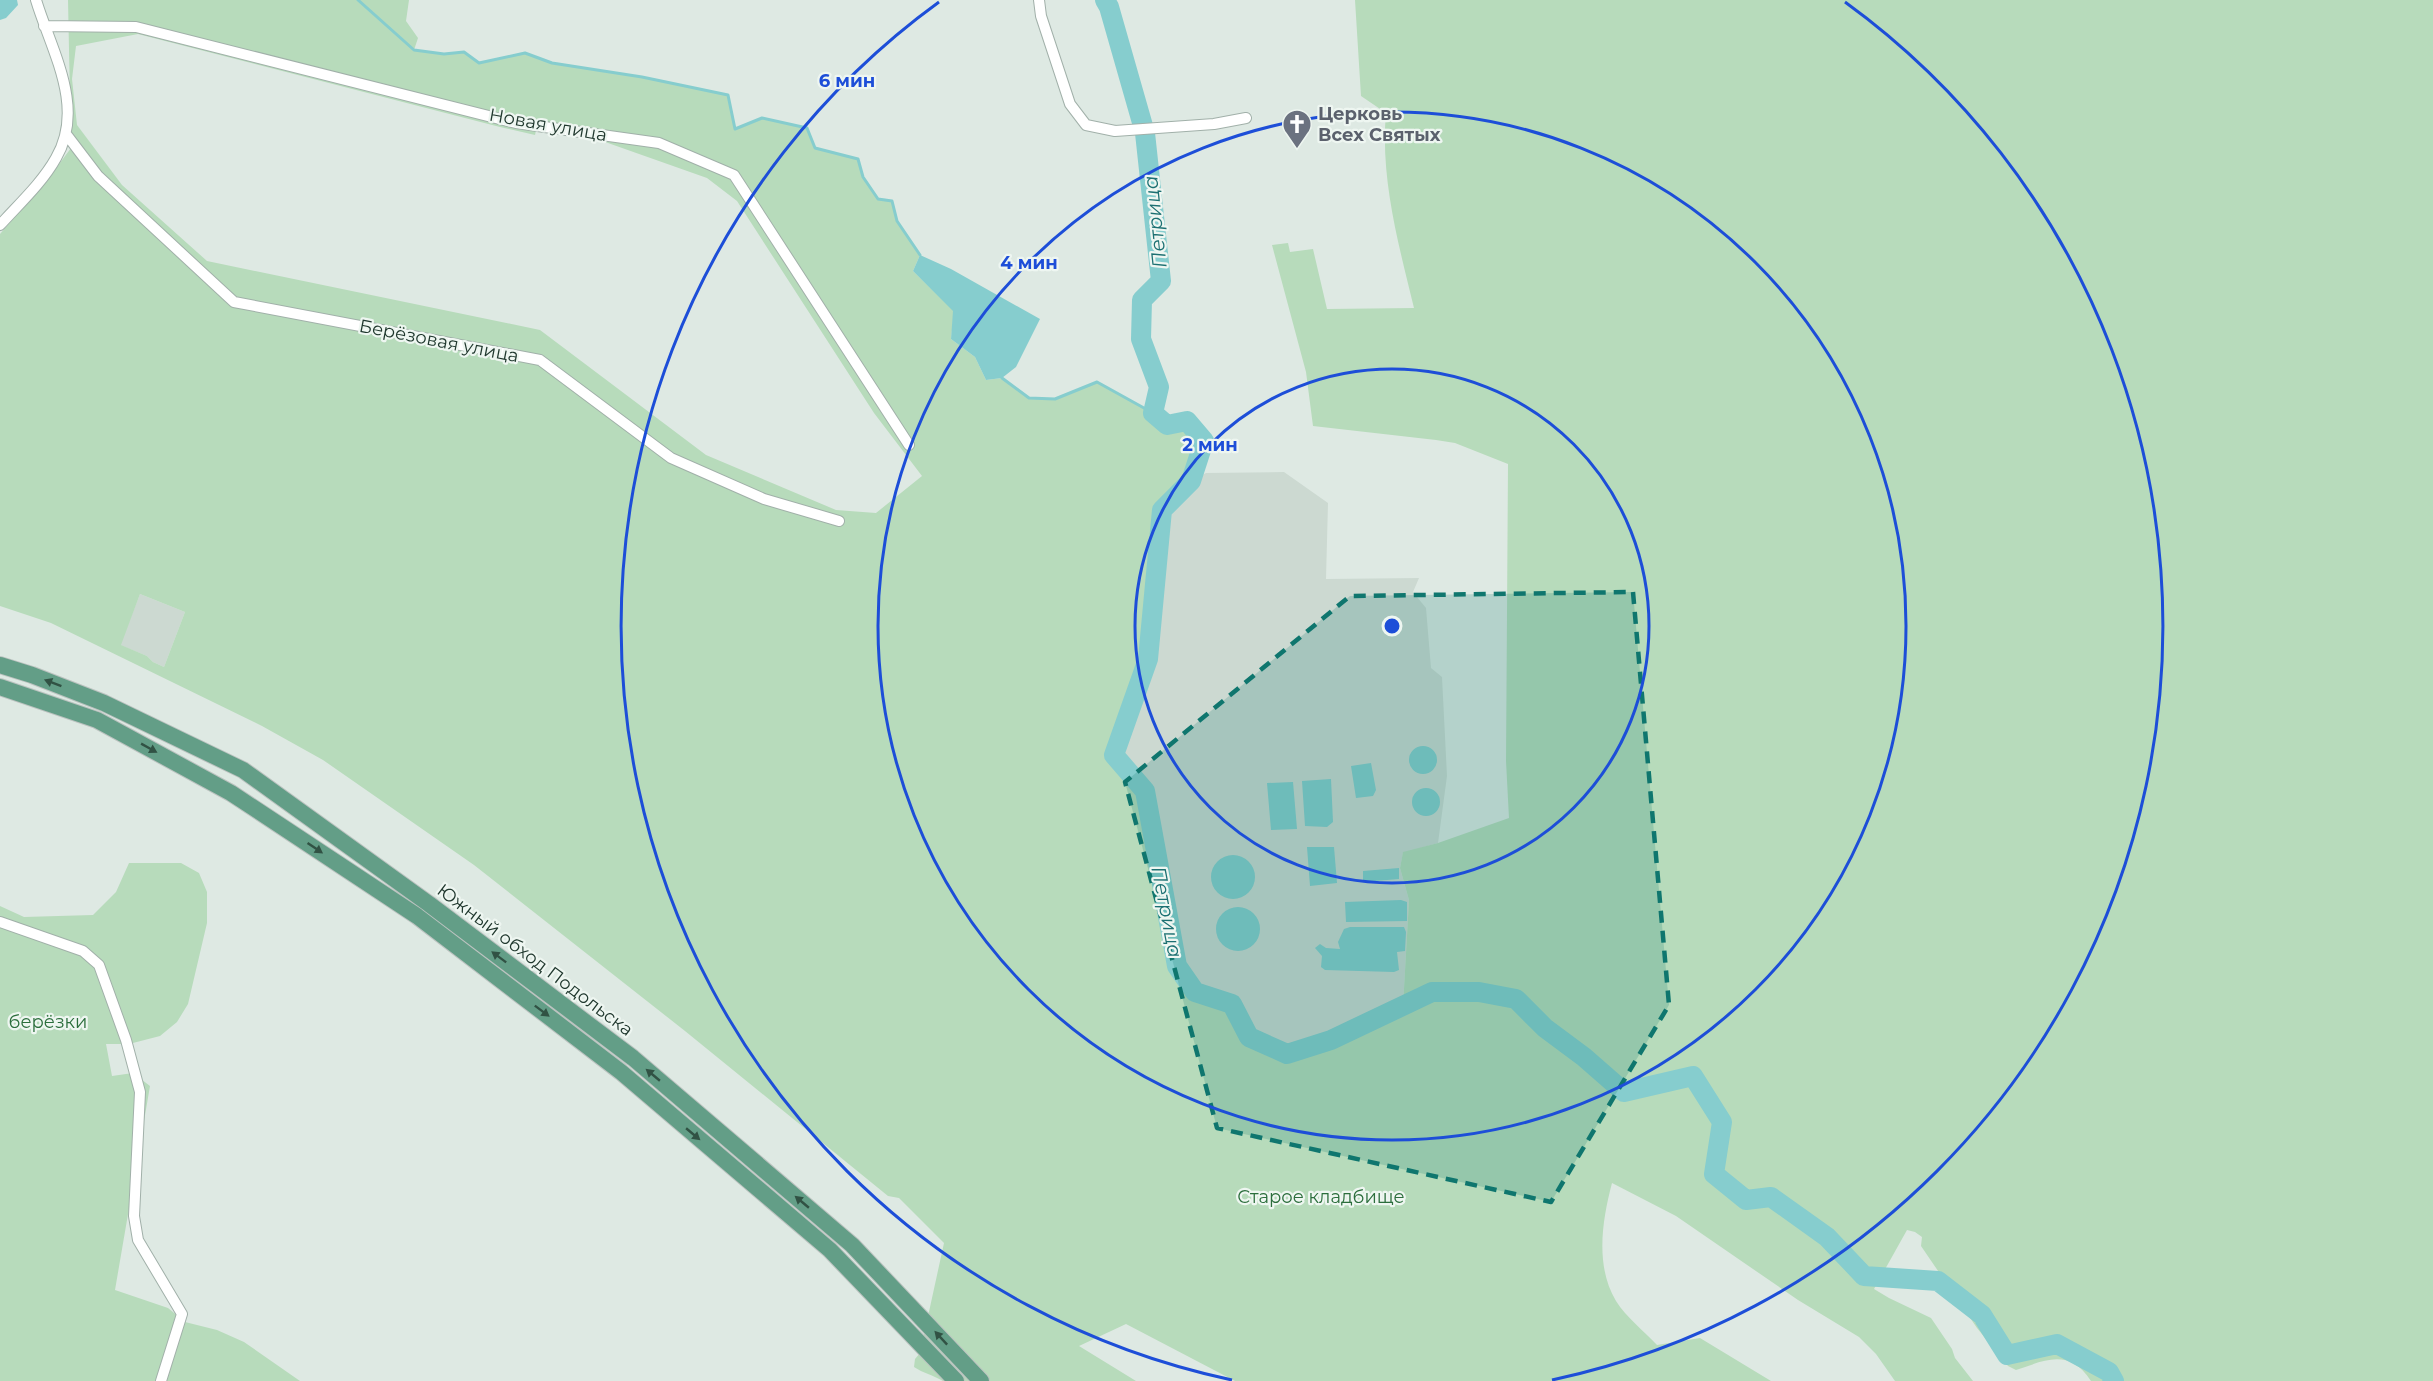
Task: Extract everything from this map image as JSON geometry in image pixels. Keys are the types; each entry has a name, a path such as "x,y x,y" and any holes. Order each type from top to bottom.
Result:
{"main road":[{"name":"Южный обход Подольска","path":"0,665 104,703 243,770 429,904 633,1058 852,1245 981,1381"},
{"name":"Южный обход Подольска","path":"0,687 97,720 231,793 417,916 611,1065 830,1250 956,1381"}],"street":[{"path":"0,225 57,158 66,134 69,112 66,88 36,0"},
{"path":"1039,0 1041,16 1070,104 1086,125 1115,131 1214,124 1246,118"},
{"name":"Новая улица","path":"44,26 136,27 516,123 659,143 734,176 909,445"},
{"name":"Берёзовая улица","path":"66,134 98,176 234,302 540,360 671,458 764,499 839,521"},
{"path":"0,922 83,951 99,965 126,1040 140,1092 134,1216 138,1239 182,1314 161,1381"}],"highlighted area":[{"path":"1633,592 1669,1005 1551,1202 1217,1128 1125,782 1350,596"}],"shaded area":[{"path":"1284,472 1328,503 1326,579 1419,578 1413,592 1426,608 1431,668 1442,677 1447,776 1438,843 1403,853 1400,868 1409,900 1403,1006 1331,1040 1287,1054 1249,1037 1232,1004 1195,992 1177,966 1145,791 1114,755 1148,659 1162,510 1191,481 1206,473"},
{"path":"140,594 185,612 164,667 147,656 120,645"}],"green space":[{"name":"Старое кладбище","path":"68,0 409,0 406,21 418,38 414,50 444,54 464,52 479,63 525,53 552,63 642,77 728,95 735,129 762,118 807,128 815,148 858,159 863,177 878,199 892,201 897,221 920,255 913,271 954,311 951,339 975,357 986,380 1002,378 1029,398 1055,399 1097,382 1153,413 1167,425 1187,421 1204,441 1191,481 1162,510 1148,659 1115,755 1145,791 1177,966 1195,992 1232,1004 1249,1037 1288,1054 1331,1040 1403,1006 1409,900 1400,868 1403,852 1438,843 1509,818 1506,761 1508,464 1455,443 1313,426 1306,372 1272,245 1288,243 1290,252 1313,249 1327,309 1414,308 1388,187 1386,113 1361,96 1355,0 2433,0 2433,1381 2091,1381 2074,1364 2056,1359 2016,1370 2008,1366 1977,1328 1921,1246 1922,1237 1907,1230 1874,1289 1931,1318 1952,1349 1955,1358 1973,1381 1895,1381 1876,1354 1859,1337 1798,1300 1676,1216 1612,1183 1605,1213 1602,1243 1605,1273 1609,1287 1620,1307 1657,1345 1700,1338 1771,1381 1235,1381 1126,1324 1079,1346 1136,1381 943,1381 917,1369 914,1367 915,1359 920,1353 944,1243 899,1198 888,1196 685,1031 474,865 323,760 262,726 51,623 0,606 0,234 71,148","holes":["138,34 535,135 537,126 591,137 707,178 737,201 874,413 922,476 876,513 836,510 706,455 540,330 207,261 122,185 77,125 72,79 76,46","140,594 185,612 164,667 147,656 121,645"]},
{"name":"берёзки","path":"129,863 181,863 199,873 207,892 207,923 188,1004 177,1022 160,1036 129,1044 106,1044 112,1076 133,1073 150,1086 115,1290 168,1308 185,1322 217,1330 244,1342 300,1381 0,1381 0,906 24,917 93,915 116,892"}],"water":[{"path":"0,0 17,0 18,5 6,18 0,20"},
{"path":"920,255 951,269 1040,319 1016,367 1002,378 986,380 975,357 951,339 953,311 913,271"},
{"path":"1423,746 1433,750 1437,760 1433,770 1423,774 1413,770 1409,760 1413,750"},
{"path":"1371,763 1376,790 1373,796 1356,798 1351,766"},
{"path":"1331,779 1333,822 1327,827 1305,826 1302,781"},
{"path":"1293,782 1297,829 1271,830 1267,783"},
{"path":"1426,788 1436,792 1440,802 1436,812 1426,816 1416,812 1412,802 1416,792"},
{"path":"1307,847 1334,847 1337,883 1310,886"},
{"path":"1233,855 1249,861 1255,877 1249,893 1233,899 1217,893 1211,877 1217,861"},
{"path":"1399,868 1399,879 1363,882 1363,871"},
{"path":"1401,900 1407,902 1407,921 1346,922 1345,902"},
{"path":"1238,907 1254,913 1260,929 1254,945 1238,951 1222,945 1216,929 1222,913"},
{"path":"1404,927 1405,951 1397,952 1399,970 1394,972 1325,970 1321,967 1322,956 1315,948 1320,944 1326,948 1340,949 1338,942 1344,929"}],"waterway":[{"path":"358,0 414,50 444,54 464,52 479,63 525,53 552,63 642,77 728,95 735,129 762,118 807,128 815,148 858,159 863,177 878,199 892,201 897,221 920,255"},
{"name":"Петрица","path":"1105,0 1109,7 1145,133 1161,281 1142,300 1141,339 1159,387 1153,413 1167,425 1187,421 1204,441 1191,481 1162,510 1148,659 1114,755 1145,791 1177,966 1195,992 1232,1004 1249,1037 1287,1054 1331,1040 1432,992 1479,992 1516,999 1545,1028 1584,1057 1624,1092 1693,1076 1722,1122 1714,1174 1746,1200 1771,1197 1827,1237 1864,1276 1938,1281 1982,1315 2007,1355 2057,1344 2109,1372 2114,1381"},
{"path":"1002,378 1029,398 1055,399 1097,382 1153,413"}],"place":[{"name":"Церковь Всех Святых","path":"1297,150"}]}
